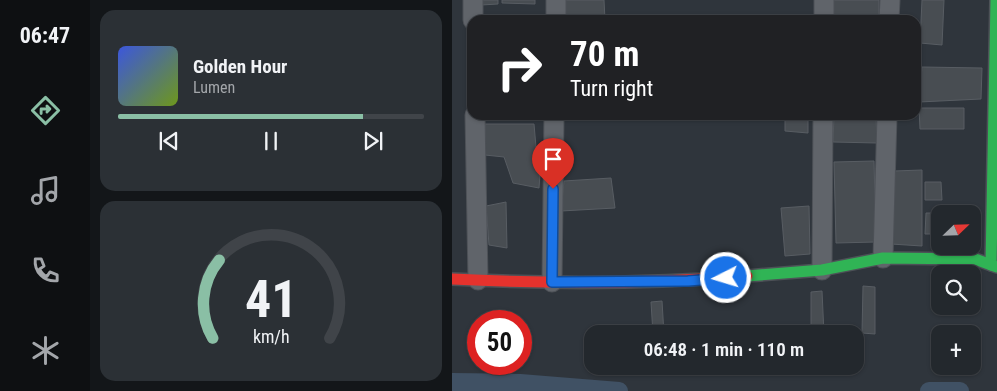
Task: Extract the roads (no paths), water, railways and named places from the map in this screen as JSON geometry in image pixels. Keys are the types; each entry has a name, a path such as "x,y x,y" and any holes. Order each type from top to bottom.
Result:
{"main road":[{"path":"452,279 552,282 688,281 822,270 884,258 975,259 994,266 996,0"}],"street":[{"path":"473,0 473,15"},
{"path":"556,0 556,15"},
{"path":"824,0 824,15"},
{"path":"889,15 890,0"},
{"path":"475,120 478,280"},
{"path":"552,282 554,120"},
{"path":"822,270 823,120"},
{"path":"884,258 887,120"}],"waterway":[{"path":"452,382 520,383 619,391"},
{"path":"929,391 960,391"}]}
